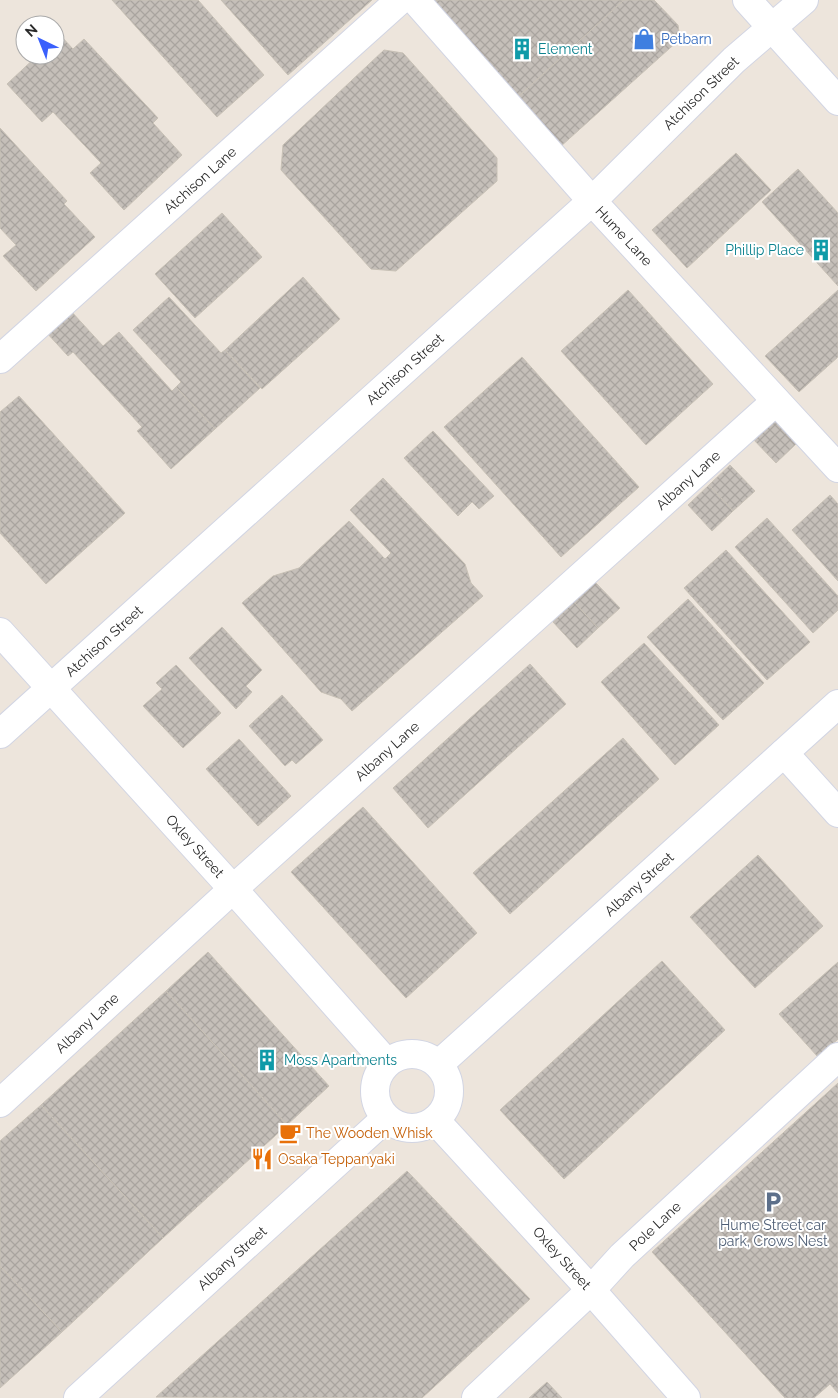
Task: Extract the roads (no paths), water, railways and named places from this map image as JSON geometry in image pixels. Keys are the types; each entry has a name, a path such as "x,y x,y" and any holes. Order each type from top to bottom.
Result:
{"street":[{"name":"Atchison Lane","path":"0,359 400,0"},
{"name":"Hume Lane","path":"415,0 592,201 838,468"},
{"path":"747,0 838,100"},
{"name":"Atchison Street","path":"0,734 592,201 734,60 804,0"},
{"name":"Albany Lane","path":"0,1103 233,889 776,401"},
{"name":"Oxley Street","path":"0,632 233,889 387,1063"},
{"name":"Albany Street","path":"438,1064 838,704"},
{"path":"784,754 838,813"},
{"path":"413,1054 427,1057 438,1064 446,1078 449,1092 445,1107 435,1120 423,1126 410,1128 397,1125 386,1118 377,1105 374,1090 378,1076 387,1063 398,1056 413,1054"},
{"name":"Pole Lane","path":"476,1398 591,1290 622,1256 756,1145 838,1056"},
{"name":"Albany Street","path":"78,1398 386,1118"},
{"name":"Oxley Street","path":"435,1120 591,1290 686,1398"}],"place":[{"name":"Petbarn","path":"644,39"},
{"name":"Element","path":"522,49"},
{"name":"Phillip Place","path":"821,250"},
{"name":"Moss Apartments","path":"267,1060"},
{"name":"The Wooden Whisk","path":"290,1133"},
{"name":"Osaka Teppanyaki","path":"262,1159"},
{"name":"Hume Street car park, Crows Nest","path":"773,1202"}]}
